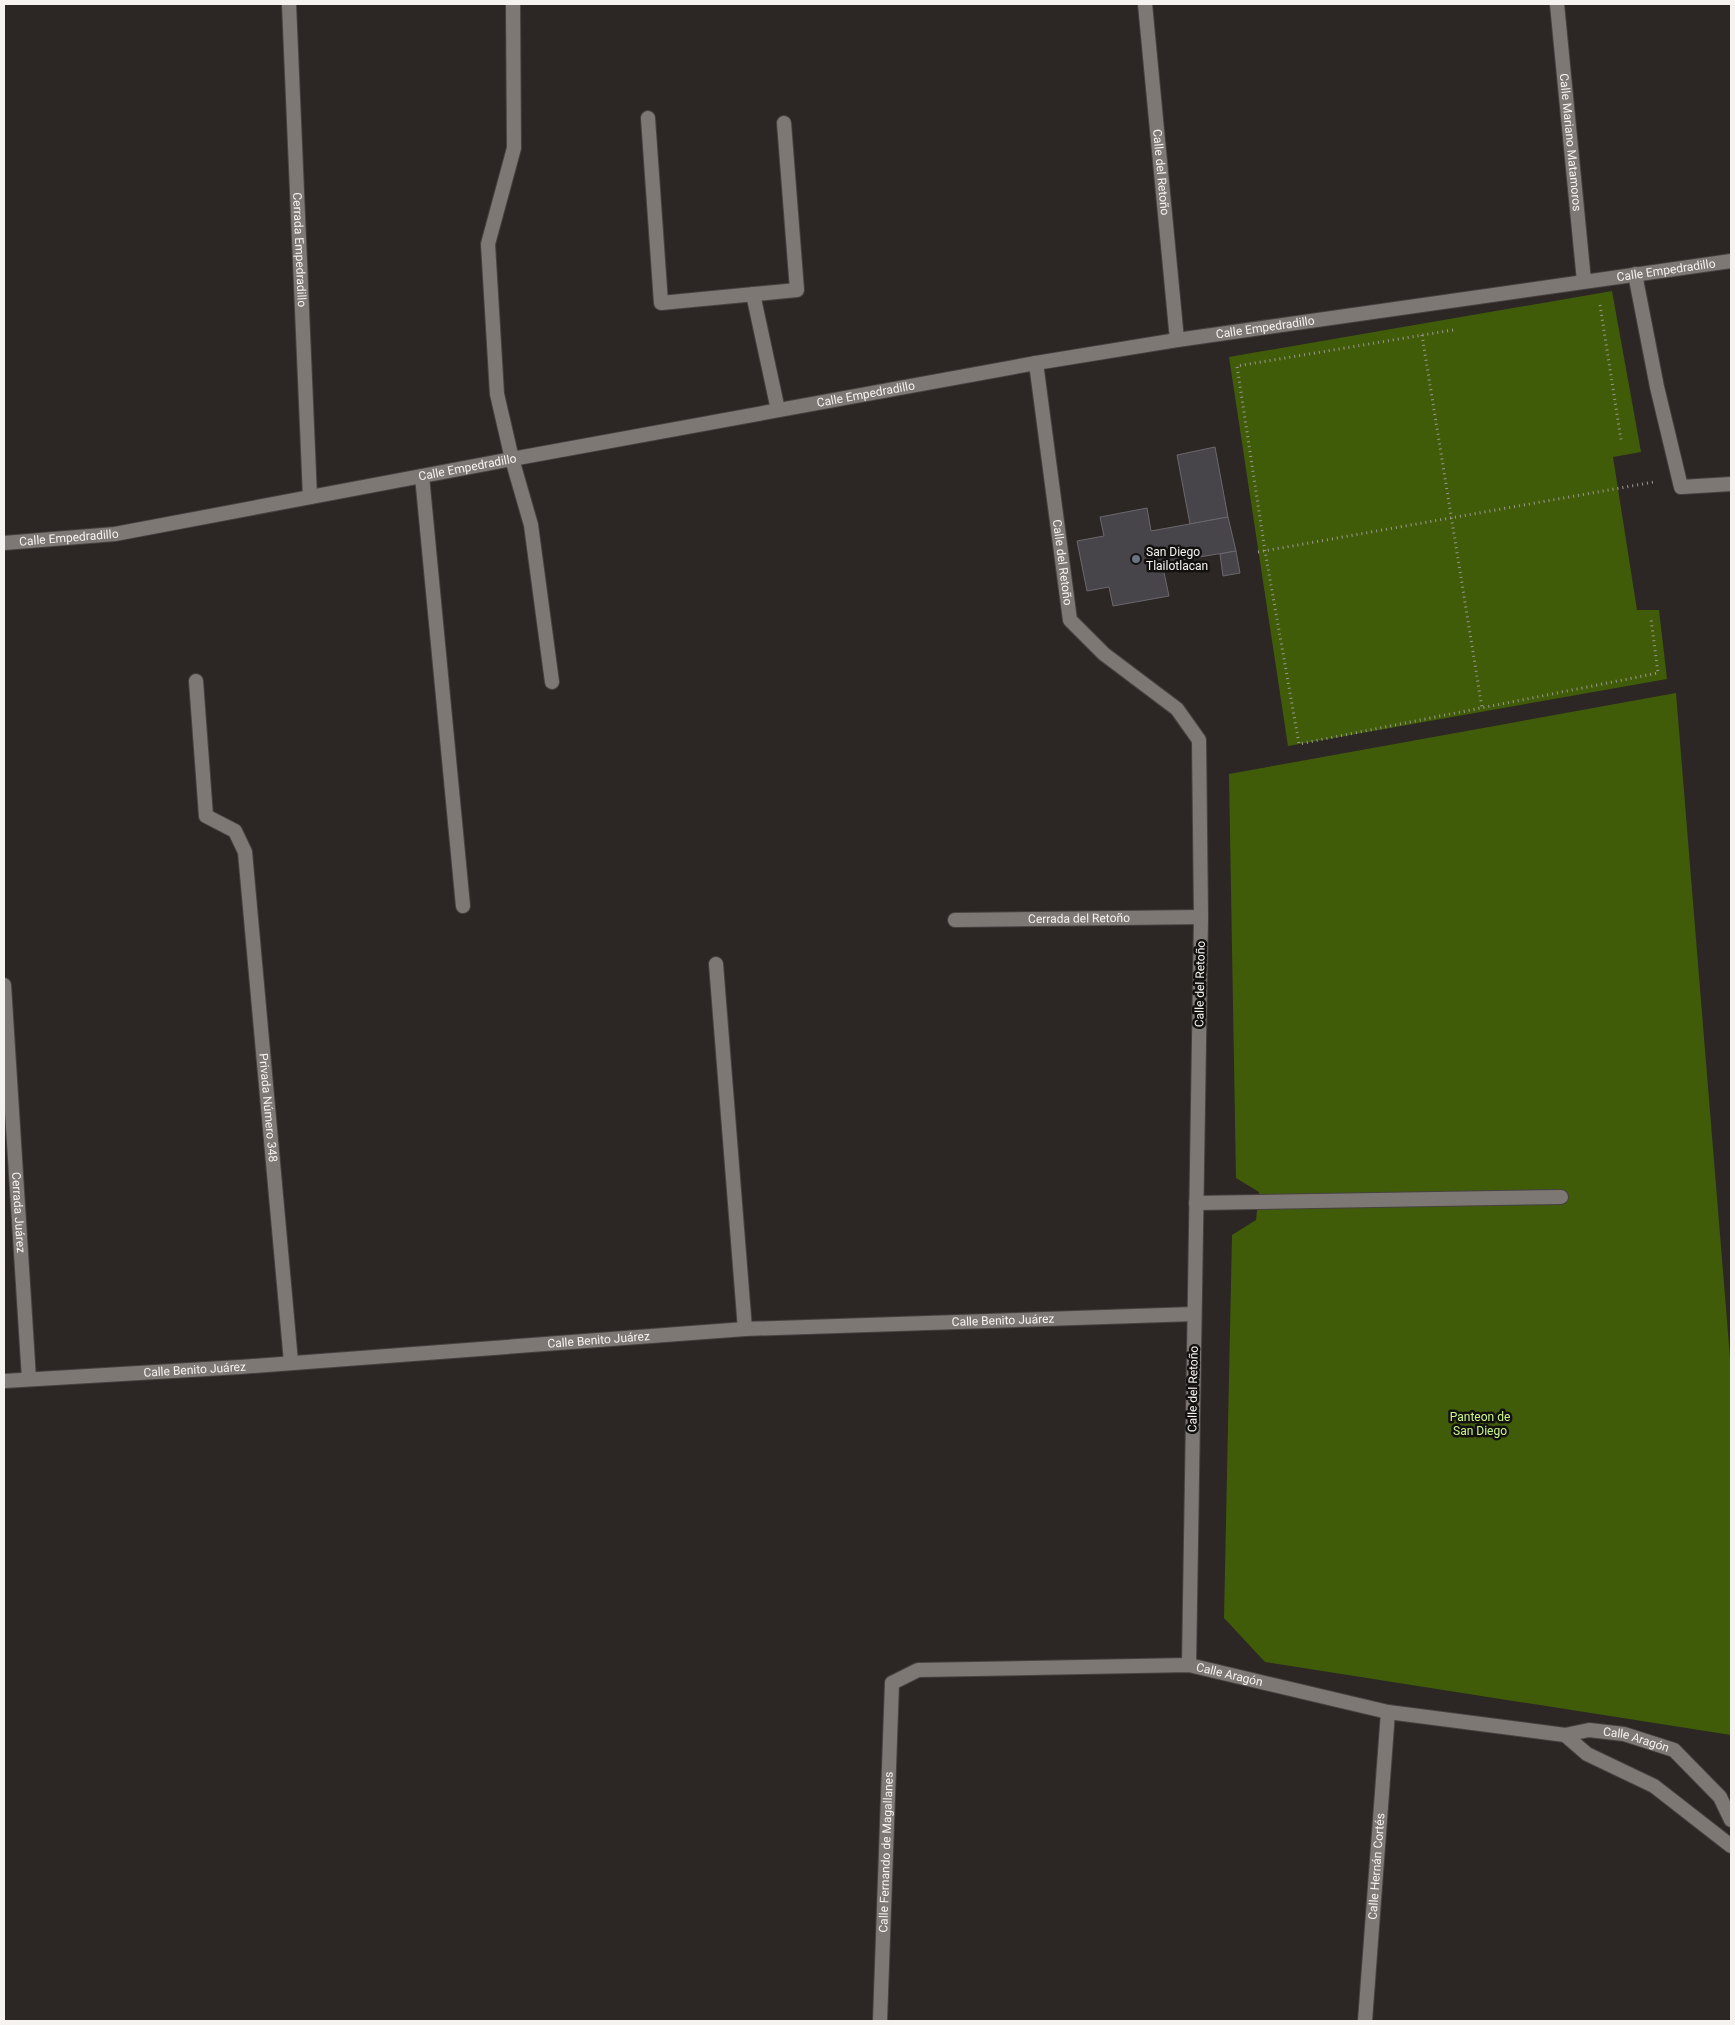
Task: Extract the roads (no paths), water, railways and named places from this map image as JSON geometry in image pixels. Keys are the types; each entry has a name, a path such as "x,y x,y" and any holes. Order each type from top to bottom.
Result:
{"street":[{"name":"Cerrada Empedradillo","path":"289,4 310,497"},
{"path":"513,4 514,148 488,244 497,394 512,459 531,526 552,682"},
{"name":"Calle del Retoño","path":"1145,4 1177,340"},
{"name":"Calle Mariano Matamoros","path":"1557,4 1584,280"},
{"path":"648,118 662,303 797,290 784,123"},
{"name":"Calle Empedradillo","path":"4,543 116,534 1036,363 1177,340 1584,280 1731,261"},
{"path":"1635,274 1681,487 1731,484"},
{"path":"752,294 778,410"},
{"name":"Calle del Retoño","path":"1036,363 1070,620 1104,654 1177,709 1199,740 1201,917 1189,1665"},
{"path":"422,476 463,906"},
{"name":"Privada Número 348","path":"196,681 206,816 235,831 245,852 291,1362"},
{"name":"Cerrada del Retoño","path":"955,920 1201,917"},
{"path":"716,964 745,1329"},
{"name":"Cerrada Juárez","path":"4,985 29,1379"},
{"path":"1196,1203 1561,1197"},
{"name":"Calle Benito Juárez","path":"4,1381 240,1367 745,1329 1194,1314"},
{"name":"Calle Aragón","path":"892,1683 918,1670 1189,1665 1388,1712 1565,1735 1589,1730 1624,1734 1674,1750 1720,1797 1731,1820"},
{"name":"Calle Fernando de Magallanes","path":"880,2021 892,1683"},
{"name":"Calle Hernán Cortés","path":"1365,2021 1388,1712"},
{"path":"1565,1735 1587,1754 1654,1786 1731,1846"}],"place":[{"name":"San Diego Tlailotlacan","path":"1136,559"}],"park label":[{"name":"Panteon de San Diego","path":"1480,1424"}]}
